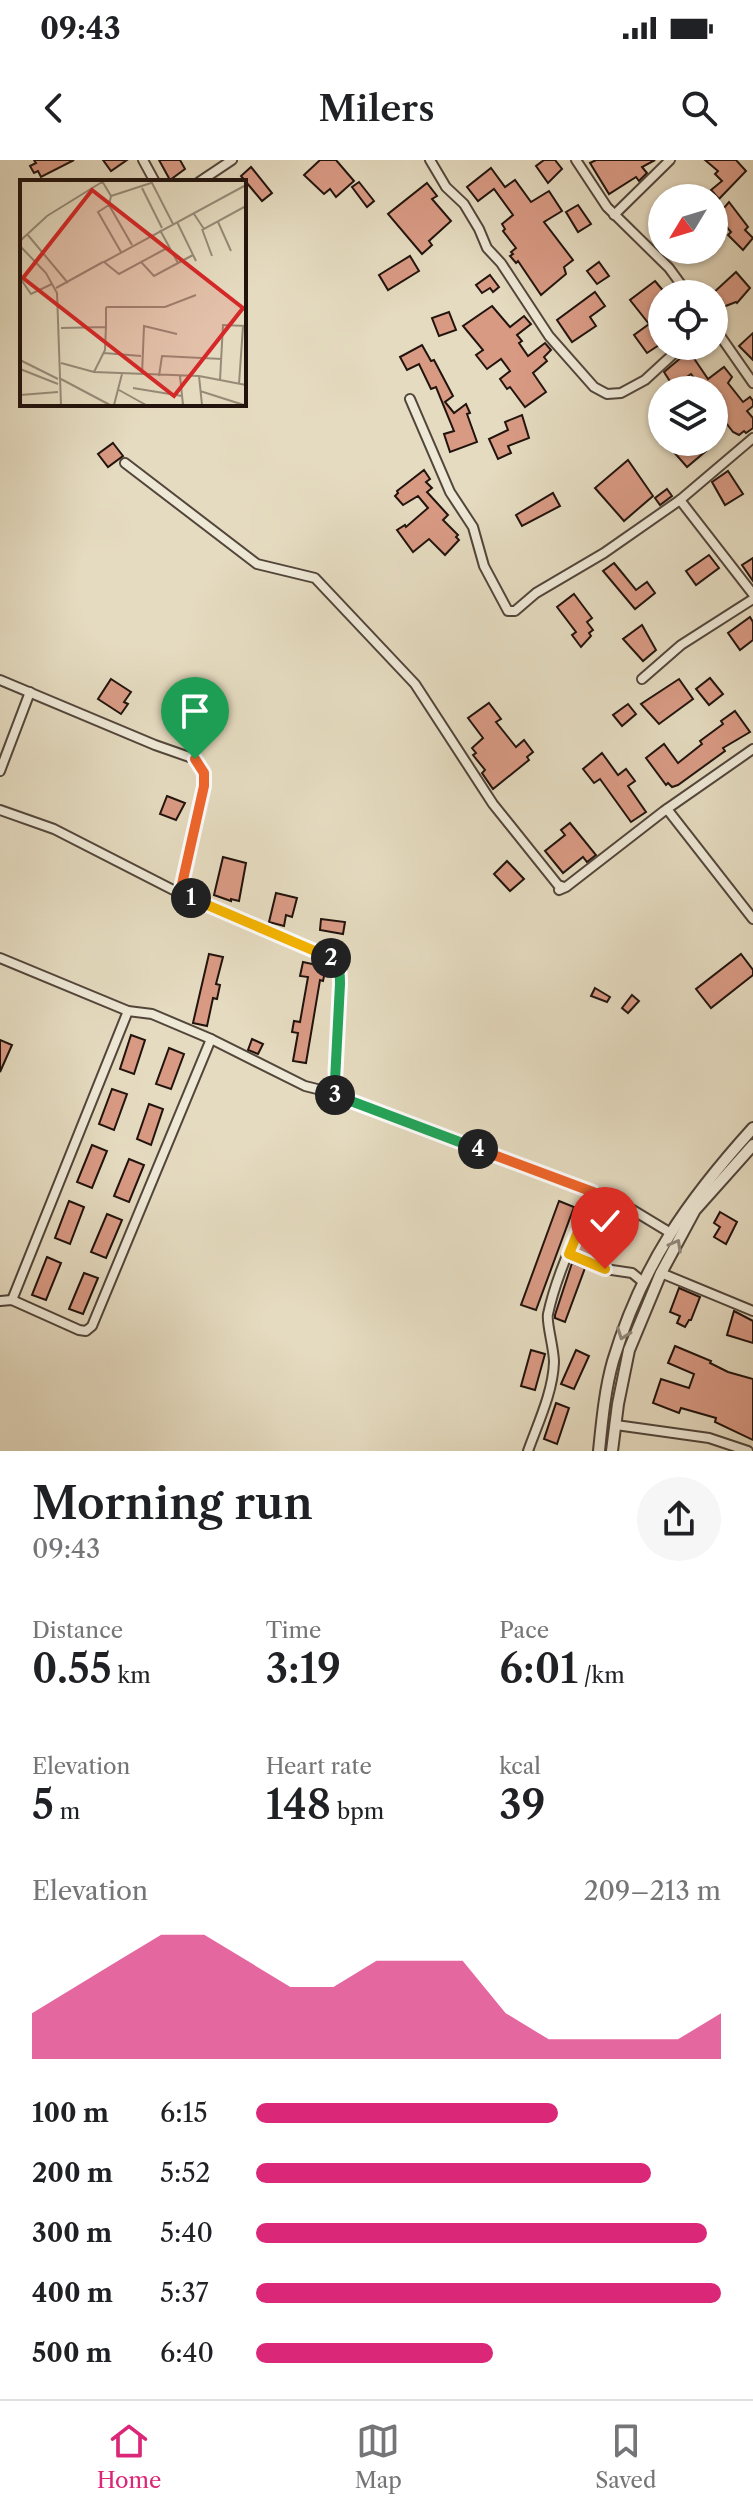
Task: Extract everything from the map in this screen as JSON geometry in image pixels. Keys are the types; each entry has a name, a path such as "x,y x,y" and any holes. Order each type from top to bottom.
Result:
{"street":[{"path":"143,160 154,180"},
{"path":"202,180 232,160"},
{"path":"430,160 446,187 464,204 487,248 501,263 549,336 600,392 621,393 645,380 667,360"},
{"path":"576,160 614,215 678,280"},
{"path":"614,215 670,160"},
{"path":"728,347 753,383"},
{"path":"410,399 450,492 473,527 484,566 508,611 515,611 536,593 612,548 680,500 753,438"},
{"path":"125,463 257,564 315,578 415,684 493,804 558,885 564,887 559,890 566,887 667,809 753,749"},
{"path":"642,679 672,651 753,596 680,500"},
{"path":"0,680 195,759 202,767 204,786 180,893"},
{"path":"0,771 30,692"},
{"path":"667,809 753,919"},
{"path":"0,810 54,829 180,893 335,961 340,971 335,1081 325,1091"},
{"path":"0,958 128,1011 152,1014 211,1039 305,1086 593,1192 626,1206 669,1232"},
{"path":"12,1300 128,1011"},
{"path":"0,1301 12,1300 79,1330 86,1331 92,1326 211,1039"},
{"path":"599,1451 613,1362 643,1282 669,1232 697,1192 753,1128"},
{"path":"612,1451 629,1350 661,1273 695,1210 753,1145"},
{"path":"528,1451 554,1365 553,1340 546,1318 562,1266 593,1192"},
{"path":"569,1254 605,1269 632,1273 643,1282"},
{"path":"661,1273 753,1311"},
{"path":"616,1425 709,1438 748,1451"}],"building":[{"path":"34,160 74,160 41,177 30,166 36,163"},
{"path":"103,160 127,160 111,171"},
{"path":"159,160 180,160 185,169 170,180"},
{"path":"320,160 336,160 354,181 336,197 330,189 324,194 304,175"},
{"path":"544,160 555,160 562,169 548,183 536,166"},
{"path":"596,160 655,160 642,167 647,173 639,181 636,177 609,194 590,163"},
{"path":"705,160 736,160 746,171 728,190 728,184 718,184 722,181 715,174 718,171"},
{"path":"251,167 272,193 262,201 241,176"},
{"path":"491,168 505,187 515,180 531,202 549,191 562,211 544,222 573,260 564,267 566,274 541,295 518,261 516,263 510,256 516,248 503,231 502,224 513,215 494,189 478,201 467,187"},
{"path":"359,182 374,201 367,207 352,187"},
{"path":"427,183 437,196 432,199 451,221 429,241 432,245 422,254 388,214"},
{"path":"728,203 753,238 743,250 728,235 731,232 728,229"},
{"path":"578,205 591,224 578,232 566,212"},
{"path":"410,256 419,271 388,290 379,275"},
{"path":"599,262 609,276 597,284 587,271"},
{"path":"736,272 750,288 737,303 728,305 728,280"},
{"path":"490,275 499,287 493,292 490,288 482,293 476,285"},
{"path":"648,286 648,323 630,300"},
{"path":"595,292 605,306 590,317 596,326 572,342 557,320"},
{"path":"492,306 510,327 524,316 531,324 517,335 528,356 545,343 551,350 544,357 547,361 533,373 546,392 525,407 500,379 510,371 501,359 487,369 476,355 483,350 463,326"},
{"path":"449,312 456,330 439,336 432,318"},
{"path":"648,325 648,352 647,353 634,335"},
{"path":"753,333 753,360 739,346"},
{"path":"422,345 431,361 434,360 453,396 445,402 454,413 466,404 477,442 450,452 444,434 454,431 436,387 431,389 419,364 407,370 400,357"},
{"path":"678,360 695,360 706,376 667,376 664,372"},
{"path":"724,367 732,377 728,383 728,376 712,376"},
{"path":"728,383 743,402 750,397 753,401 753,406 747,411 753,418 753,428 739,435 728,425"},
{"path":"522,415 529,438 508,446 511,453 498,459 489,439 508,430 505,422"},
{"path":"113,443 123,456 108,467 98,454"},
{"path":"677,456 700,456 687,467"},
{"path":"628,460 653,496 624,521 595,488"},
{"path":"424,470 430,479 426,482 432,488 427,492 448,515 443,520 458,535 459,540 445,555 429,539 413,552 397,530 406,527 428,508 418,496 403,505 395,496"},
{"path":"728,471 743,494 725,505 712,482"},
{"path":"667,489 672,496 660,505 655,498"},
{"path":"553,493 560,506 522,526 516,515"},
{"path":"709,555 719,568 696,585 686,571"},
{"path":"753,558 753,581 742,565"},
{"path":"614,563 636,590 647,582 655,593 635,609 603,571"},
{"path":"574,594 592,618 587,622 593,630 589,633 591,636 581,647 572,635 576,632 557,607"},
{"path":"750,617 753,640 740,650 728,633"},
{"path":"642,625 656,650 643,661 623,639"},
{"path":"710,678 723,694 709,705 696,689"},
{"path":"111,679 131,692 121,714 98,699"},
{"path":"679,679 693,699 659,724 641,704"},
{"path":"489,703 501,719 496,722 516,747 524,740 533,752 527,757 529,760 493,789 482,773 485,770 473,755 476,753 472,748 483,738 468,718"},
{"path":"628,704 636,714 622,726 613,715"},
{"path":"735,711 750,732 723,748 725,751 678,785 666,785 646,758 664,744 678,763"},
{"path":"602,753 618,775 626,769 635,781 628,786 646,812 631,822 600,779 594,783 583,769"},
{"path":"167,796 185,803 176,820 160,814"},
{"path":"570,823 596,855 587,862 583,857 563,873 545,851 565,835 561,830"},
{"path":"223,857 246,863 239,901 214,895"},
{"path":"507,861 524,879 510,891 494,874"},
{"path":"276,893 297,898 292,917 286,915 284,926 269,922"},
{"path":"321,919 345,922 343,934 320,930"},
{"path":"209,954 223,957 216,984 220,985 217,999 213,998 207,1026 193,1023"},
{"path":"741,954 753,970 753,975 711,1008 696,989"},
{"path":"303,962 326,967 323,981 320,980 306,1063 293,1061 298,1033 292,1032 294,1021 300,1022 308,977 300,976"},
{"path":"595,988 610,997 607,1002 591,996"},
{"path":"632,995 639,1001 628,1013 622,1008"},
{"path":"131,1035 145,1040 134,1074 120,1069"},
{"path":"252,1039 263,1044 258,1054 248,1050"},
{"path":"0,1040 12,1045 0,1072"},
{"path":"169,1048 184,1054 171,1089 156,1084"},
{"path":"112,1089 127,1094 114,1130 99,1124"},
{"path":"149,1104 163,1109 151,1145 137,1139"},
{"path":"92,1145 107,1151 92,1188 77,1182"},
{"path":"129,1159 144,1165 129,1202 114,1196"},
{"path":"69,1201 84,1207 70,1244 55,1238"},
{"path":"559,1201 574,1207 536,1310 521,1305"},
{"path":"720,1212 737,1222 726,1244 714,1237 720,1227 714,1223"},
{"path":"107,1214 122,1220 106,1258 91,1252"},
{"path":"592,1214 604,1219 590,1255 577,1250"},
{"path":"47,1257 61,1263 46,1300 32,1295"},
{"path":"572,1263 585,1268 565,1322 555,1318 555,1315"},
{"path":"84,1273 98,1278 83,1314 69,1309"},
{"path":"679,1288 700,1297 685,1327 677,1323 680,1316 670,1312"},
{"path":"734,1311 753,1321 753,1343 727,1335"},
{"path":"675,1346 728,1372 753,1379 753,1440 715,1422 716,1418 681,1408 679,1413 653,1403 661,1379 689,1388 694,1374 668,1363"},
{"path":"531,1350 545,1354 535,1390 521,1386"},
{"path":"576,1350 589,1356 574,1389 561,1384"},
{"path":"556,1403 569,1408 557,1444 544,1439"}],"route":[{"path":"195,759 202,767 204,786 180,893 335,961 340,971 335,1081 325,1091 593,1192 569,1254 605,1269"}]}
